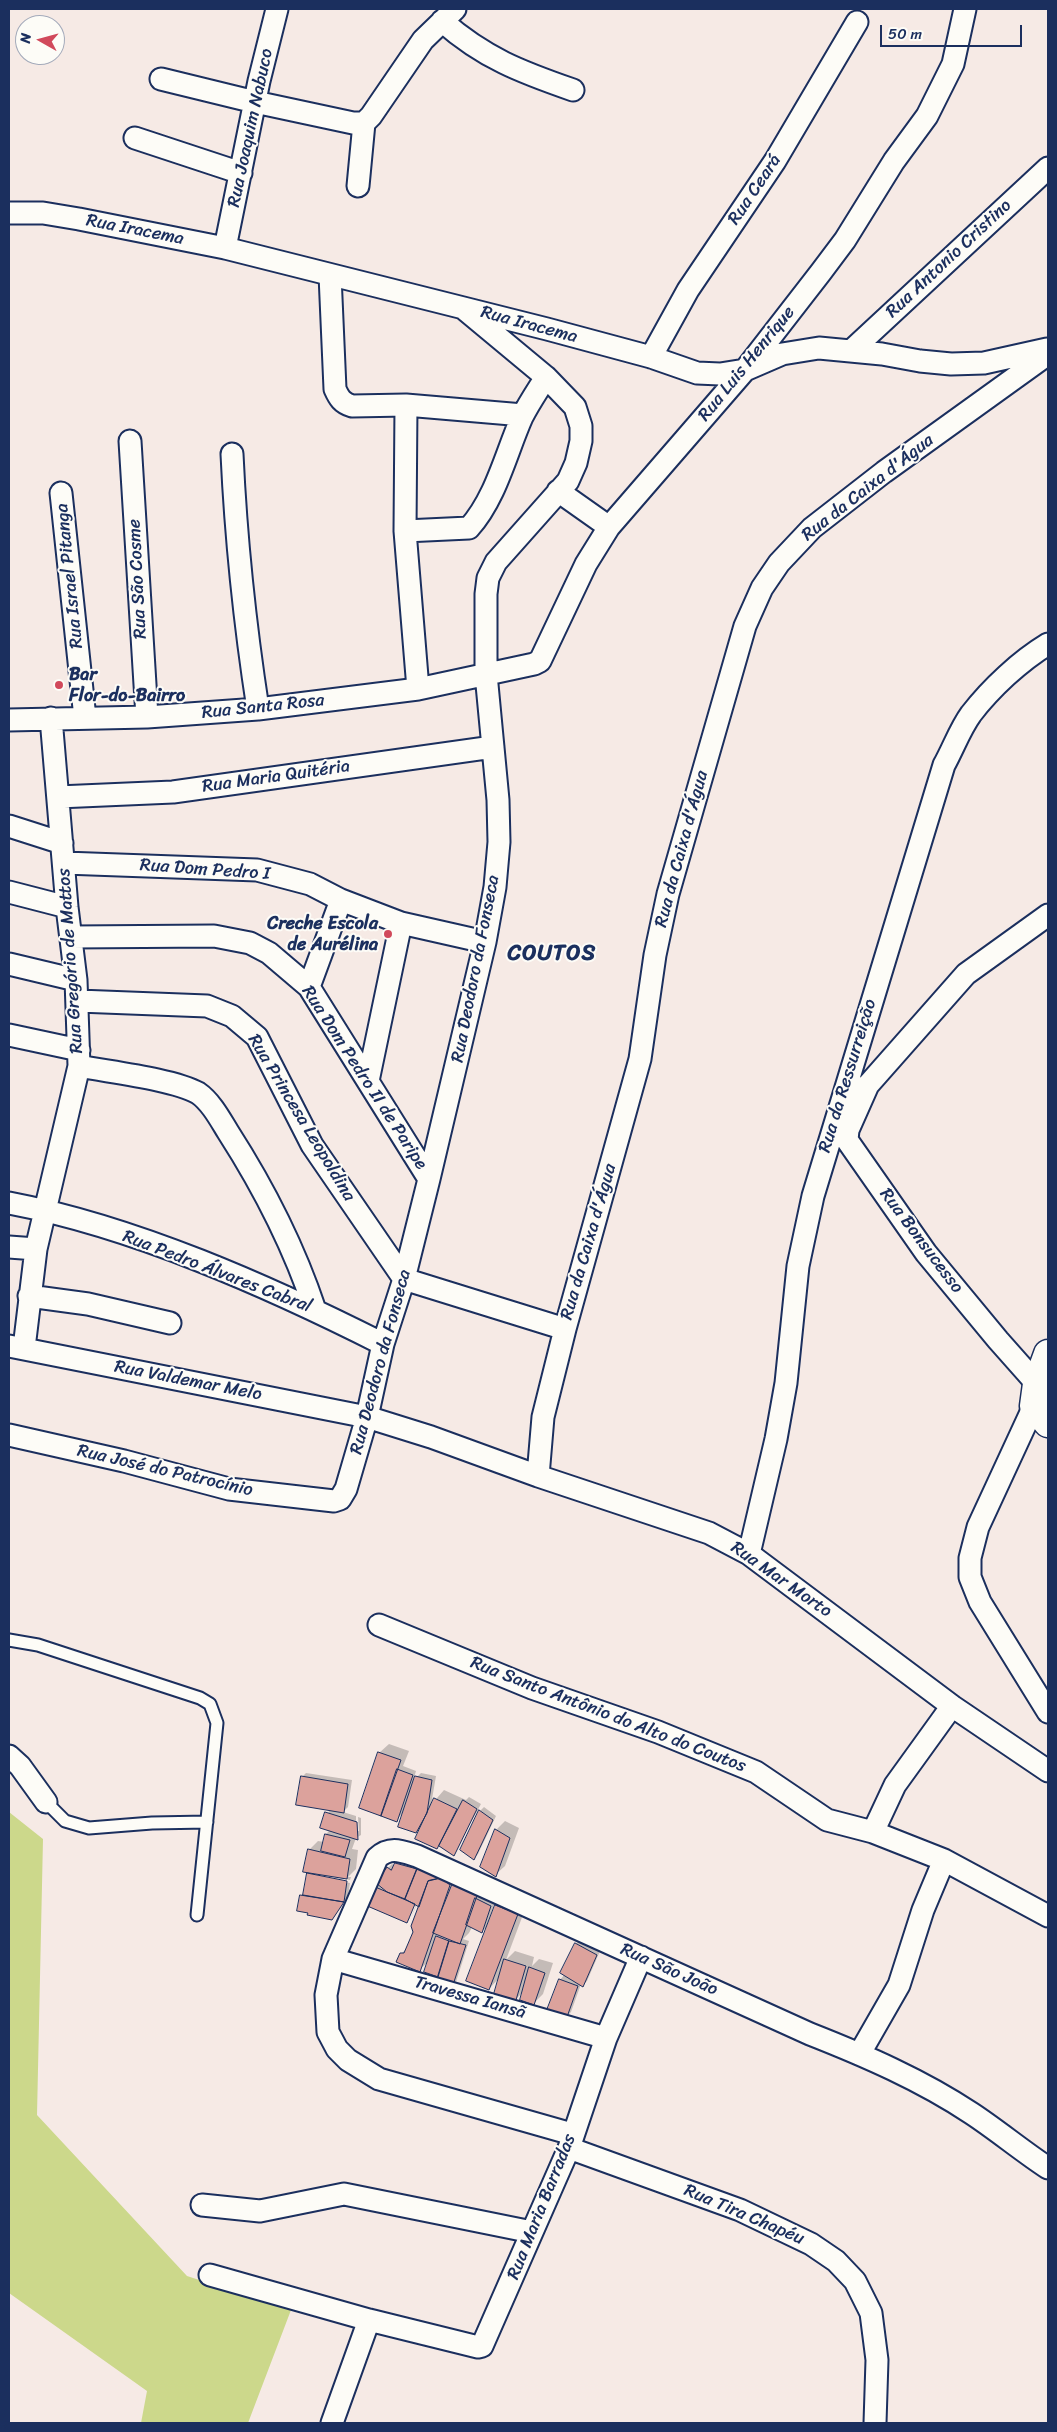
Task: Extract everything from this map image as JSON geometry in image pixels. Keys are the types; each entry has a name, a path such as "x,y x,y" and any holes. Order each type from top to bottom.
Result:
{"street":[{"name":"Rua Joaquim Nabuco","path":"225,248 255,102 277,9"},
{"name":"Rua Luis Henrique","path":"486,674 534,664 540,661 586,564 609,527 745,370 845,240 894,161 927,116 953,64 965,9"},
{"path":"358,186 364,123 371,116 423,40 448,15 458,36 492,58 573,90"},
{"name":"Rua Ceará","path":"651,357 688,290 775,161 856,22"},
{"path":"161,78 255,102 353,123 364,123"},
{"path":"135,138 240,173"},
{"name":"Rua Antonio Cristino","path":"851,351 1048,168"},
{"name":"Rua Iracema","path":"9,213 43,213 225,248 651,357 697,373 720,374 745,370 782,354 819,348 951,364 984,364 1048,349"},
{"path":"330,275 336,389 339,398 345,404 352,406 406,405 523,415"},
{"name":"Rua Deodoro da Fonseca","path":"346,1489 367,1417 383,1344 404,1279 429,1179 485,942 495,887 499,842 486,674 486,594 488,578 496,562 568,481 576,463 581,441 580,426 575,407 546,376 463,308"},
{"name":"Rua da Caixa d'Água","path":"538,1476 544,1417 565,1329 640,1059 655,955 671,884 745,626 762,588 779,563 812,528 884,472 1048,354"},
{"path":"405,531 469,528 478,519 523,415 546,376"},
{"path":"406,405 405,531 418,689"},
{"name":"Rua São Cosme","path":"130,441 147,718"},
{"path":"232,454 246,636 258,709"},
{"path":"558,491 609,527"},
{"name":"Rua Israel Pitanga","path":"61,493 85,718"},
{"name":"Rua da Ressurreição","path":"749,1554 776,1439 786,1383 800,1257 813,1196 944,765 971,715 997,686 1036,651 1048,644"},
{"name":"Rua Santa Rosa","path":"9,720 147,718 258,709 418,689 486,674"},
{"name":"Rua Gregório de Mattos","path":"16,1347 29,1296 36,1250 47,1210 79,1058 78,1001 67,907 51,718"},
{"name":"Rua Maria Quitéria","path":"58,797 173,792 493,747"},
{"name":"Rua Dom Pedro I","path":"9,826 63,853 257,870 310,884 342,900 401,923 485,942"},
{"path":"9,892 67,907"},
{"path":"309,987 342,900"},
{"path":"841,1100 868,1085 966,974 1048,915"},
{"path":"368,1081 401,923"},
{"name":"Rua Dom Pedro II de Paripe","path":"71,936 214,936 250,943 269,953 309,987 429,1179"},
{"path":"9,964 76,980"},
{"name":"Rua Princesa Leopoldina","path":"78,1001 207,1006 232,1016 251,1031 257,1037 312,1145 404,1279"},
{"path":"9,1034 79,1058 180,1086 199,1094 212,1107 259,1182 305,1279 315,1310"},
{"name":"Rua Bonsucesso","path":"868,1085 848,1130 847,1140 926,1252 998,1340 1040,1404"},
{"name":"Rua Pedro Álvares Cabral","path":"9,1203 47,1210 159,1246 315,1310 383,1344"},
{"path":"9,1247 36,1250"},
{"path":"404,1279 565,1329"},
{"path":"29,1296 88,1304 170,1323"},
{"name":"Rua Valdemar Melo","path":"16,1347 367,1417"},
{"path":"1048,1354 1040,1404 978,1527 970,1558 970,1577 980,1602 1048,1712"},
{"name":"Rua Mar Morto","path":"367,1417 431,1437 538,1476 709,1533 749,1554 952,1706 1048,1771"},
{"name":"Rua José do Patrocínio","path":"9,1436 124,1461 229,1489 334,1501 340,1499 346,1489"},
{"name":"Rua Santo Antônio do Alto do Coutos","path":"379,1625 532,1688 658,1732 747,1769 827,1820 873,1832 944,1860 1048,1916"},
{"path":"873,1832 895,1785 952,1706"},
{"path":"9,1756 20,1766 46,1802"},
{"name":"Rua São João","path":"333,1959 377,1858 385,1851 395,1850 417,1856 810,2034 860,2053 933,2090 972,2113 1048,2168"},
{"path":"860,2053 899,1985 923,1910 944,1860"},
{"name":"Rua Maria Barradas","path":"210,2275 369,2320 478,2347 482,2346 571,2141 606,2038 642,1957"},
{"name":"Travessa Iansã","path":"333,1959 606,2038"},
{"name":"Rua Tira Chapéu","path":"333,1959 326,1995 328,2032 337,2049 348,2060 380,2079 571,2141 740,2210 811,2244 836,2261 856,2280 871,2313 877,2360 875,2423"},
{"path":"202,2205 260,2211 344,2194 532,2232"},
{"path":"332,2423 369,2320"}],"lane":[{"path":"9,1640 38,1645 200,1698 210,1704 217,1723 197,1915"},
{"path":"46,1802 65,1821 89,1828 152,1823 207,1822"}],"green space":[{"path":"9,1812 43,1839 37,2115 187,2276 291,2310 248,2423 141,2423 147,2391 9,2293"}],"building":[{"path":"378,1752 401,1760 381,1816 359,1808"},
{"path":"397,1769 413,1775 397,1822 381,1816"},
{"path":"301,1776 348,1784 344,1813 296,1805"},
{"path":"415,1776 432,1780 427,1813 416,1833 398,1827"},
{"path":"434,1798 457,1809 437,1849 415,1839"},
{"path":"463,1800 477,1809 454,1856 439,1846"},
{"path":"479,1810 493,1820 474,1860 460,1850"},
{"path":"325,1812 357,1822 358,1840 320,1828"},
{"path":"495,1829 510,1838 496,1877 480,1867"},
{"path":"325,1834 350,1840 345,1857 321,1851"},
{"path":"308,1849 350,1859 347,1879 303,1872"},
{"path":"395,1863 417,1869 405,1899 387,1892 376,1883 387,1867 391,1870"},
{"path":"417,1869 434,1872 441,1878 428,1881 419,1907 405,1899"},
{"path":"307,1873 347,1881 344,1902 303,1895"},
{"path":"441,1878 450,1885 420,1972 396,1962 400,1953 404,1953 413,1932 411,1926 428,1881"},
{"path":"454,1880 479,1890 460,1944 433,1933"},
{"path":"373,1886 415,1904 407,1923 365,1905"},
{"path":"300,1895 344,1902 332,1920 297,1911"},
{"path":"475,1898 491,1906 482,1933 466,1925"},
{"path":"495,1905 518,1914 489,1990 466,1981"},
{"path":"436,1936 449,1941 438,1977 424,1972"},
{"path":"449,1941 466,1945 452,1988 436,1983"},
{"path":"575,1943 597,1955 583,1987 560,1973"},
{"path":"504,1959 526,1966 516,2000 494,1994"},
{"path":"529,1967 545,1973 534,2005 520,2000"},
{"path":"559,1979 578,1986 567,2017 547,2010"}],"place":[{"name":"Bar Flor-do-Bairro","path":"59,685"},
{"name":"Creche Escola de Aurélina","path":"388,934"}],"district":[{"name":"COUTOS","path":"552,954"}]}
